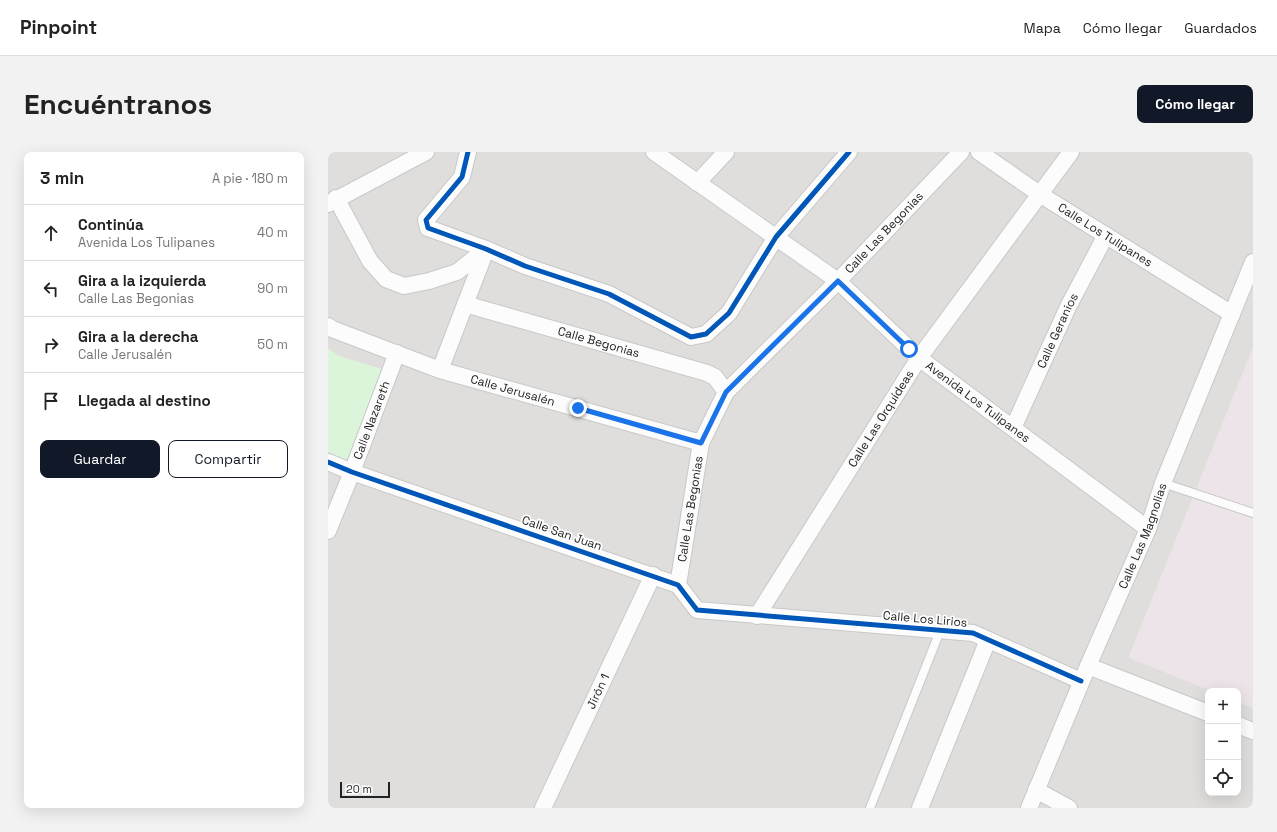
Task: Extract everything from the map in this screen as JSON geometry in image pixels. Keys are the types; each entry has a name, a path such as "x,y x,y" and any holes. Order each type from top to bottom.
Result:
{"street":[{"path":"426,152 332,201 370,261 386,279 404,286 429,281 457,272 486,249"},
{"path":"468,152 462,178 426,220 428,228 486,249 525,266 609,294 691,337 706,334 729,313 776,237 849,152"},
{"name":"Avenida Los Tulipanes","path":"654,152 838,281 919,358 1148,529"},
{"path":"697,183 726,152"},
{"name":"Calle Las Begonias","path":"678,585 701,443 726,392 838,281 961,152"},
{"name":"Calle Los Tulipanes","path":"979,152 1040,195 1232,314"},
{"name":"Calle Las Orquídeas","path":"757,616 919,358 1071,152"},
{"name":"Calle Geranios","path":"1013,428 1068,307 1106,235"},
{"path":"440,370 486,249"},
{"name":"Calle Las Magnolias","path":"1029,808 1081,681 1148,529 1163,482 1253,262"},
{"name":"Calle Begonias","path":"465,304 707,373 715,377 726,392"},
{"name":"Calle Jerusalén","path":"328,326 332,329 440,370 701,443"},
{"name":"Calle Nazareth","path":"328,531 397,353"},
{"name":"Calle San Juan","path":"328,462 352,472 653,575 678,585"},
{"name":"Jirón 1","path":"543,808 653,575"},
{"path":"678,585 697,610 757,616"},
{"name":"Calle Los Lirios","path":"757,616 973,633 1081,681"},
{"path":"920,808 988,640"},
{"path":"1088,666 1205,712"},
{"path":"1241,726 1253,731"},
{"path":"1036,790 1069,808"}],"lane":[{"path":"1163,482 1253,513"},
{"path":"870,808 940,631"}],"shaded area":[{"path":"328,152 1253,152 1253,348 1129,657 1205,688 1205,796 1241,796 1241,703 1253,708 1253,808 328,808"},
{"path":"1253,348 1253,708 1241,703 1241,688 1205,688 1129,658"}],"green space":[{"path":"328,348 339,356 385,370 347,460 328,452"}],"cycle path":[{"path":"468,152 462,177 426,220 428,228 486,249 525,266 609,294 691,337 706,334 729,313 776,237 849,152"},
{"path":"328,462 352,472 678,585 697,610 973,633 1081,681"}],"route":[{"path":"578,408 701,443 726,392 838,281 909,349"}]}
